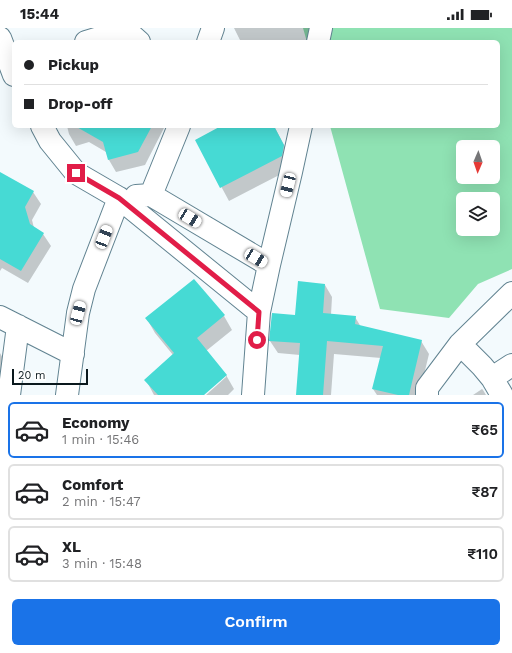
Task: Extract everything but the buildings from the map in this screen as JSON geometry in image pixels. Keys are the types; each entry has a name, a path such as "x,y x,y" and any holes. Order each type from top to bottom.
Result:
{"street":[{"path":"209,40 213,28"},
{"path":"318,40 321,28"},
{"path":"93,40 122,31 128,32 137,40"},
{"path":"0,38 12,70"},
{"path":"43,128 50,141 76,173 119,198 259,312"},
{"path":"150,195 178,128"},
{"path":"253,395 259,312 301,128"},
{"path":"119,198 150,195 269,265"},
{"path":"67,395 78,313 84,289 119,198"},
{"path":"427,395 427,388 460,344 512,292"},
{"path":"9,395 9,321 73,354"},
{"path":"460,344 482,366 497,386 512,365"}],"green space":[{"path":"303,28 512,28 512,269 478,284 449,318 380,309 331,128 500,128 500,40 306,40"}],"route":[{"path":"76,173 119,198 259,312 257,340"}]}
